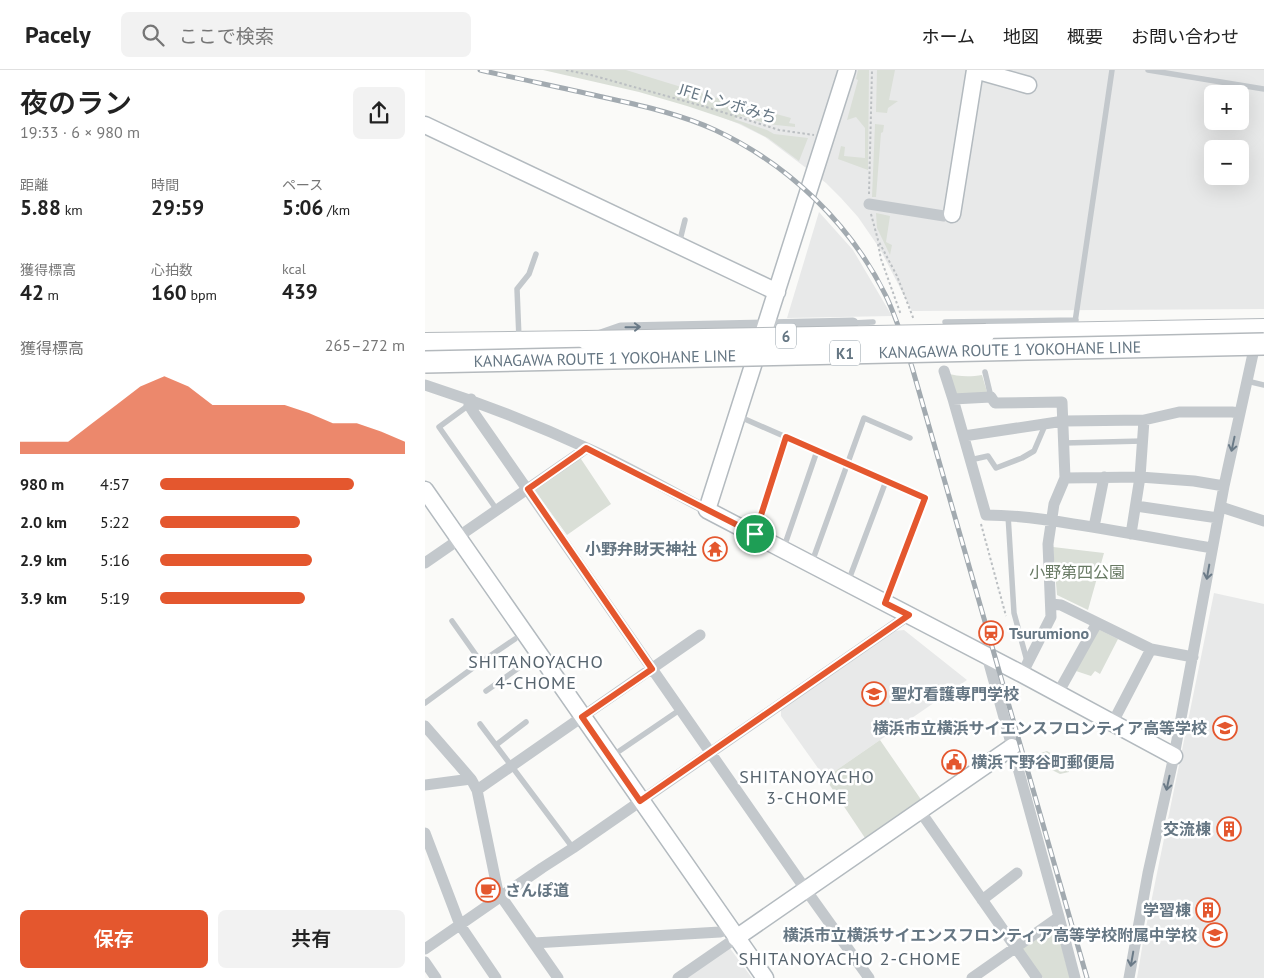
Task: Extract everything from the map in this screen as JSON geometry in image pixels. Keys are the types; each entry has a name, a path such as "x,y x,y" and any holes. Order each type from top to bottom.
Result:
{"highway":[{"name":"KANAGAWA ROUTE 1 YOKOHANE LINE","path":"425,362 1262,334"},
{"name":"KANAGAWA ROUTE 1 YOKOHANE LINE","path":"425,373 1264,356"}],"main road":[{"name":"6","path":"425,342 986,332 1075,326 1262,334"}],"street":[{"path":"707,510 847,70"},
{"path":"869,204 944,216 952,214 975,70 1028,85"},
{"path":"425,125 777,292"},
{"path":"587,340 621,328 853,323"},
{"path":"1129,978 1148,873 1174,756 1239,413 1262,334"},
{"path":"944,371 986,515 1009,514 1212,548"},
{"path":"425,384 470,402 519,418 586,448 784,549 987,656 1025,668 1059,693 1174,756"},
{"path":"953,399 991,397 995,403 1062,402 1065,478 1053,504 1048,544 1051,616 1025,668"},
{"path":"470,402 652,669 869,978"},
{"path":"964,436 1064,421 1144,420 1179,412 1239,413"},
{"path":"1131,534 1140,477 1144,420"},
{"path":"425,563 586,448"},
{"path":"1094,527 1103,477"},
{"path":"1065,478 1140,477 1194,481 1224,486"},
{"path":"428,499 458,538 539,653 640,801 765,978"},
{"path":"1136,506 1219,513 1264,521"},
{"path":"1051,604 1061,605 1151,649 1193,657"},
{"path":"425,949 909,615"},
{"path":"1059,693 1097,623"},
{"path":"477,790 700,635"},
{"path":"1113,722 1151,649"},
{"path":"987,656 1075,978"},
{"path":"425,726 471,779 477,790 497,892 558,978"},
{"path":"678,978 733,934 806,890 1012,747"},
{"path":"425,785 471,779"},
{"path":"920,811 1037,978"},
{"path":"425,833 460,926 496,978"},
{"path":"982,900 1017,873"},
{"path":"972,978 1059,918"},
{"path":"534,943 720,932 733,934"},
{"path":"425,962 436,978"}],"lane":[{"path":"945,322 1075,326 1113,70"},
{"path":"1148,70 1264,89"},
{"path":"678,246 685,220"},
{"path":"520,341 517,289 529,274 536,254"},
{"path":"853,323 873,322"},
{"path":"985,372 991,397"},
{"path":"1247,382 1264,385"},
{"path":"470,402 439,427 497,510"},
{"path":"737,416 925,498 885,603"},
{"path":"812,564 864,418 910,438"},
{"path":"970,460 988,456 995,468 1022,458 1034,451 1046,423"},
{"path":"755,534 786,437"},
{"path":"1064,443 1143,441"},
{"path":"784,549 817,451"},
{"path":"848,583 887,481"},
{"path":"1009,514 1014,613 1025,668"},
{"path":"452,621 481,662"},
{"path":"425,703 515,639"},
{"path":"485,691 539,653"},
{"path":"610,757 681,709"},
{"path":"496,745 526,722"},
{"path":"480,724 573,848"}],"path":[{"name":"JFEトンボみち","path":"566,70 591,75 706,107 779,130 827,136"},
{"path":"872,70 869,204 877,240 897,276 914,320"},
{"path":"981,522 1007,620"}],"shaded area":[{"path":"579,70 1264,70 1264,309 912,311 880,249 858,217 841,198 826,183 765,137 706,111"},
{"path":"819,212 853,250 892,316 787,318"},
{"name":"横浜市立横浜サイエンスフロンティア高等学校","path":"1214,593 1264,604 1264,978 1137,978 1143,942"},
{"name":"聖灯看護専門学校","path":"904,630 967,680 825,778 781,716 781,709 893,631"},
{"path":"729,947 752,978 686,978"}],"green space":[{"path":"543,70 626,70 791,118 789,123 795,124 795,127 767,124 741,116 734,119 774,134 808,138 799,161 768,138 741,124 639,92"},
{"path":"858,70 869,70 868,170 838,159 841,146 845,147 844,156 865,158 865,128 856,117 847,120 858,80 856,79"},
{"path":"877,70 895,70 889,100 898,101 888,108 887,113 876,112"},
{"path":"875,124 884,125 883,132 881,133 876,197 872,197"},
{"path":"876,213 890,216 886,242 892,245 890,255 877,228"},
{"path":"947,373 964,376 982,375 988,395 955,397"},
{"path":"579,456 611,504 567,535 533,488"},
{"name":"小野第四公園","path":"1053,547 1104,553 1088,610 1057,595"},
{"path":"1098,629 1118,639 1100,674 1095,671 1091,676 1076,671"},
{"path":"880,740 922,801 868,838 865,838 825,778"},
{"path":"1047,751 1066,762 1069,772 1060,774 1040,764 1038,754"},
{"path":"1055,922 1070,978 1043,978 1021,947"}],"railway":[{"path":"480,70 658,110 715,130 742,144 792,178 835,220 871,269 890,305 912,367 1087,978"}],"place":[{"name":"小野弁財天神社","path":"715,549"},
{"name":"Tsurumiono","path":"991,633"},
{"name":"聖灯看護専門学校","path":"874,694"},
{"name":"横浜市立横浜サイエンスフロンティア高等学校","path":"1225,728"},
{"name":"横浜下野谷町郵便局","path":"954,762"},
{"name":"交流棟","path":"1229,829"},
{"name":"さんぽ道","path":"488,890"},
{"name":"学習棟","path":"1208,910"},
{"name":"横浜市立横浜サイエンスフロンティア高等学校附属中学校","path":"1215,935"}],"district":[{"name":"SHITANOYACHO 4-CHOME","path":"536,671"},
{"name":"SHITANOYACHO 3-CHOME","path":"807,786"},
{"name":"SHITANOYACHO 2-CHOME","path":"850,958"}],"route":[{"path":"786,437 925,498 885,603 909,615 640,801 582,717 652,669 528,489 586,448 755,534 786,437"}]}
